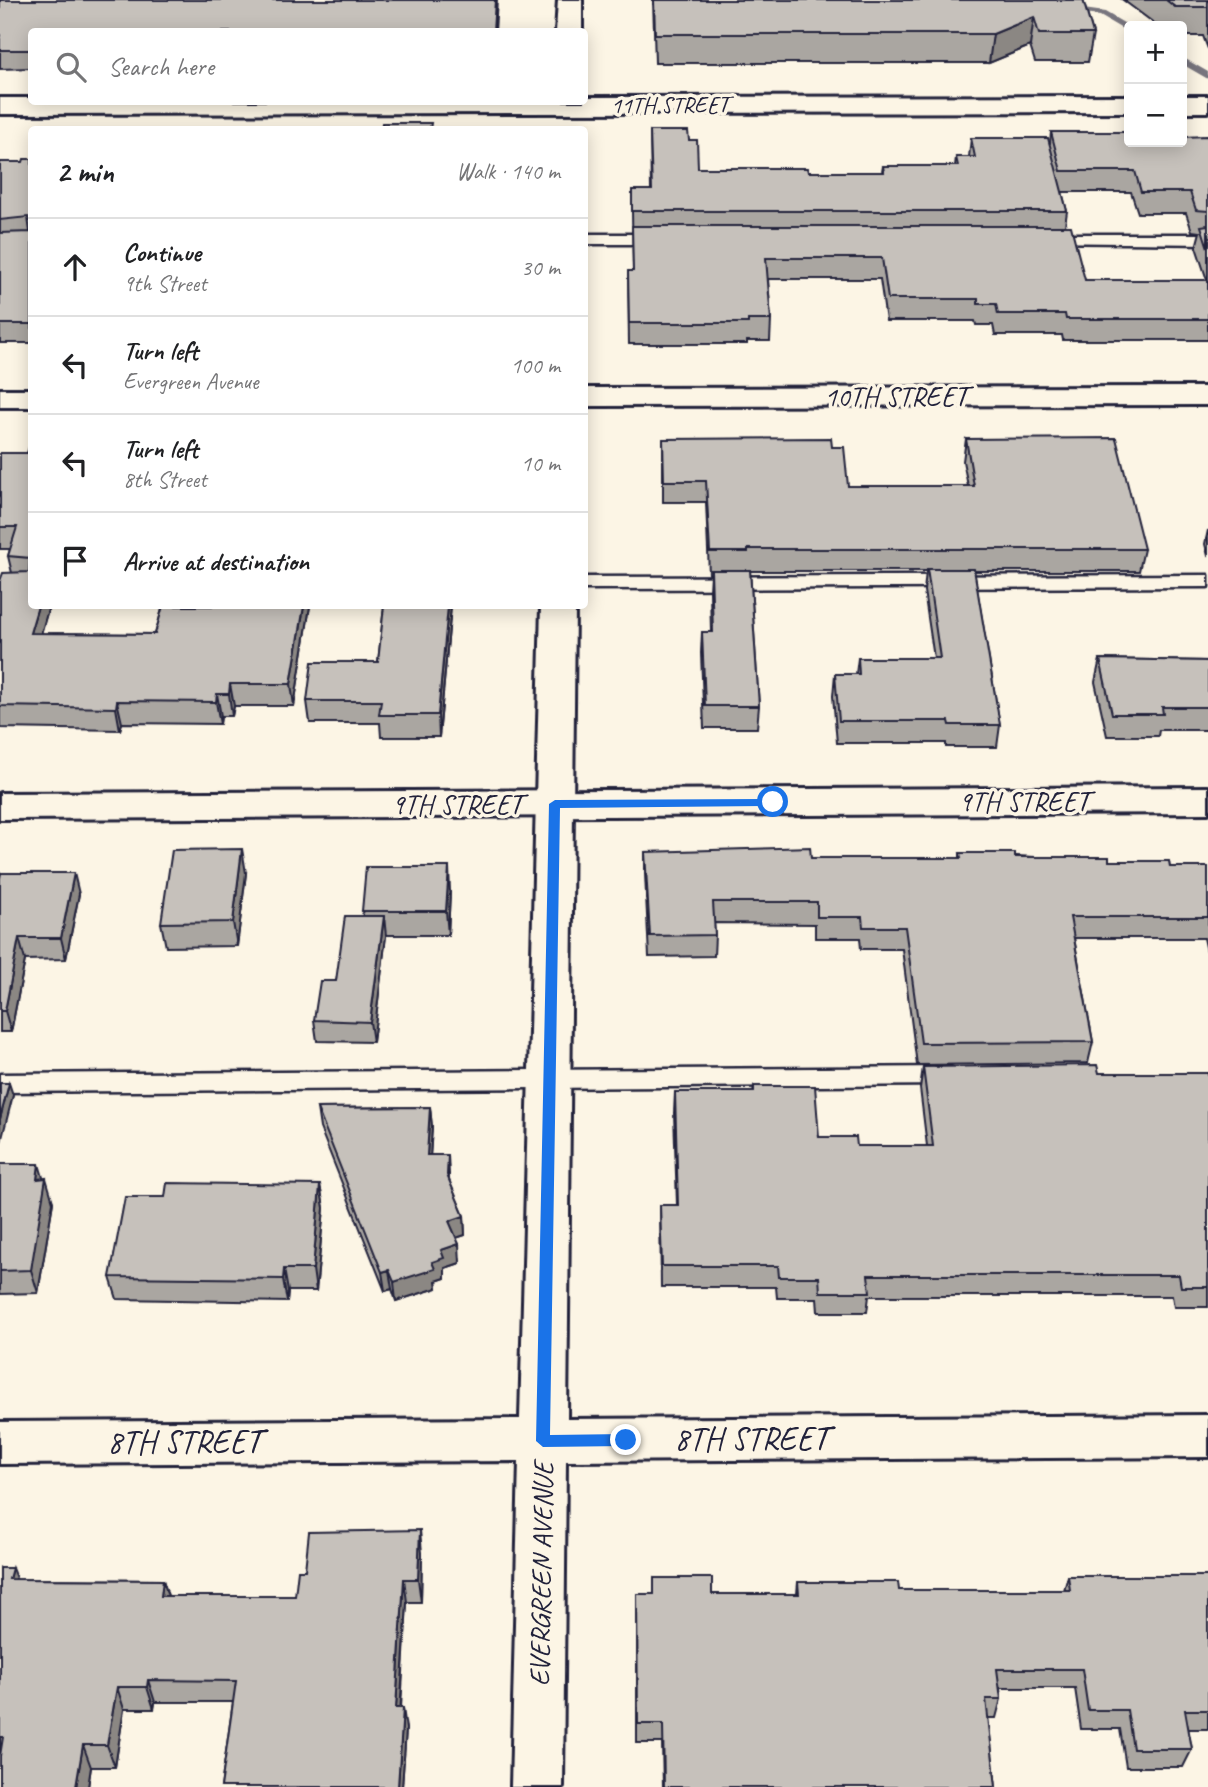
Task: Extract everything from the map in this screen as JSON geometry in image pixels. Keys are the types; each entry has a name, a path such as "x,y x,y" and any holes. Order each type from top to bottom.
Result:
{"street":[{"path":"569,28 570,0"},
{"name":"11TH STREET","path":"0,107 567,112 1124,104"},
{"path":"1187,104 1208,104"},
{"name":"10TH STREET","path":"588,397 1208,396"},
{"path":"0,398 28,398"},
{"name":"EVERGREEN AVENUE","path":"537,1787 558,609"},
{"name":"9TH STREET","path":"0,806 1208,800"},
{"name":"8TH STREET","path":"0,1443 1208,1436"}],"lane":[{"path":"588,239 681,239"},
{"path":"1028,239 1208,239"},
{"path":"588,583 1208,582"},
{"path":"0,1083 970,1076"}],"building":[{"path":"0,0 495,0 493,28 28,28 28,50 0,50"},
{"path":"654,0 1083,0 1093,34 1039,34 1034,17 993,34 655,34"},
{"path":"1166,0 1208,0 1208,7 1175,7"},
{"path":"382,123 431,123 430,126 382,126"},
{"path":"650,131 688,131 689,140 697,140 698,168 807,168 808,172 884,172 883,166 958,166 956,157 975,157 971,138 1048,138 1067,211 632,211 632,190 652,190"},
{"path":"1051,132 1124,132 1124,147 1187,147 1187,137 1208,136 1208,211 1196,210 1190,192 1141,192 1135,171 1061,171"},
{"path":"28,159 28,217 0,220 0,162 23,162"},
{"path":"1208,225 1208,248 1201,226"},
{"path":"632,226 1071,226 1085,280 1208,280 1208,319 1066,319 1065,314 998,314 996,304 978,304 978,299 888,299 882,258 766,258 771,320 748,320 748,323 629,323 628,271 633,271"},
{"path":"28,232 28,324 0,324 0,233"},
{"path":"831,438 832,447 844,447 848,486 974,486 966,439 1116,438 1144,549 748,549 748,552 710,552 706,481 664,481 663,439"},
{"path":"28,450 28,558 8,556 17,527 0,527 0,453 27,453"},
{"path":"927,569 974,569 1000,725 950,725 949,721 839,721 835,674 859,674 858,658 940,658"},
{"path":"711,570 750,570 759,706 705,706 702,632 713,632"},
{"path":"28,572 28,609 37,609 30,633 155,634 162,609 304,609 291,684 230,684 229,694 217,694 216,702 117,701 116,708 0,706 0,581 3,573"},
{"path":"384,609 448,609 438,715 379,715 381,701 307,701 312,662 378,662"},
{"path":"1100,659 1208,661 1208,707 1162,707 1163,714 1112,714"},
{"path":"810,847 811,858 961,858 960,853 1015,853 1015,857 1109,857 1109,861 1169,861 1170,867 1208,867 1208,917 1070,917 1093,1042 921,1043 905,927 863,927 862,917 817,917 817,902 713,902 715,935 650,936 645,852"},
{"path":"242,849 233,922 161,923 172,850"},
{"path":"366,867 449,867 446,911 362,911"},
{"path":"1,873 74,873 61,938 19,938 5,1011 0,1011"},
{"path":"345,916 384,916 370,1022 314,1020 320,981 336,981"},
{"path":"1097,1065 1099,1073 1208,1073 1208,1287 1181,1287 1179,1275 868,1275 870,1292 820,1292 819,1277 779,1277 778,1266 662,1266 660,1205 678,1205 675,1092 754,1092 754,1086 815,1086 819,1137 856,1137 857,1146 933,1146 923,1067"},
{"path":"0,1083 9,1083 0,1119"},
{"path":"430,1107 427,1155 448,1155 447,1175 464,1216 449,1221 459,1244 441,1250 444,1258 432,1262 435,1269 394,1282 389,1270 382,1272 317,1108"},
{"path":"0,1164 39,1164 37,1179 46,1178 31,1270 0,1271"},
{"path":"167,1183 320,1185 313,1269 284,1269 283,1279 110,1277 125,1197 165,1197"},
{"path":"420,1530 418,1579 404,1579 396,1708 403,1708 398,1787 221,1787 236,1681 148,1680 147,1687 117,1687 107,1745 83,1745 76,1787 0,1787 3,1737 0,1737 0,1568 12,1568 9,1579 163,1580 161,1596 295,1596 298,1570 305,1570 309,1532"},
{"path":"1068,1576 1208,1576 1208,1710 1185,1710 1192,1749 1133,1749 1127,1710 1088,1710 1082,1669 997,1669 1001,1699 986,1699 996,1787 664,1787 663,1724 638,1724 637,1594 654,1594 654,1578 712,1578 712,1594 799,1594 798,1582 898,1582 899,1590 1070,1590"}],"waterway":[{"path":"1069,10 1102,14 1124,27"},
{"path":"1187,63 1208,76"}],"route":[{"path":"626,1440 543,1441 555,804 773,802"}]}
